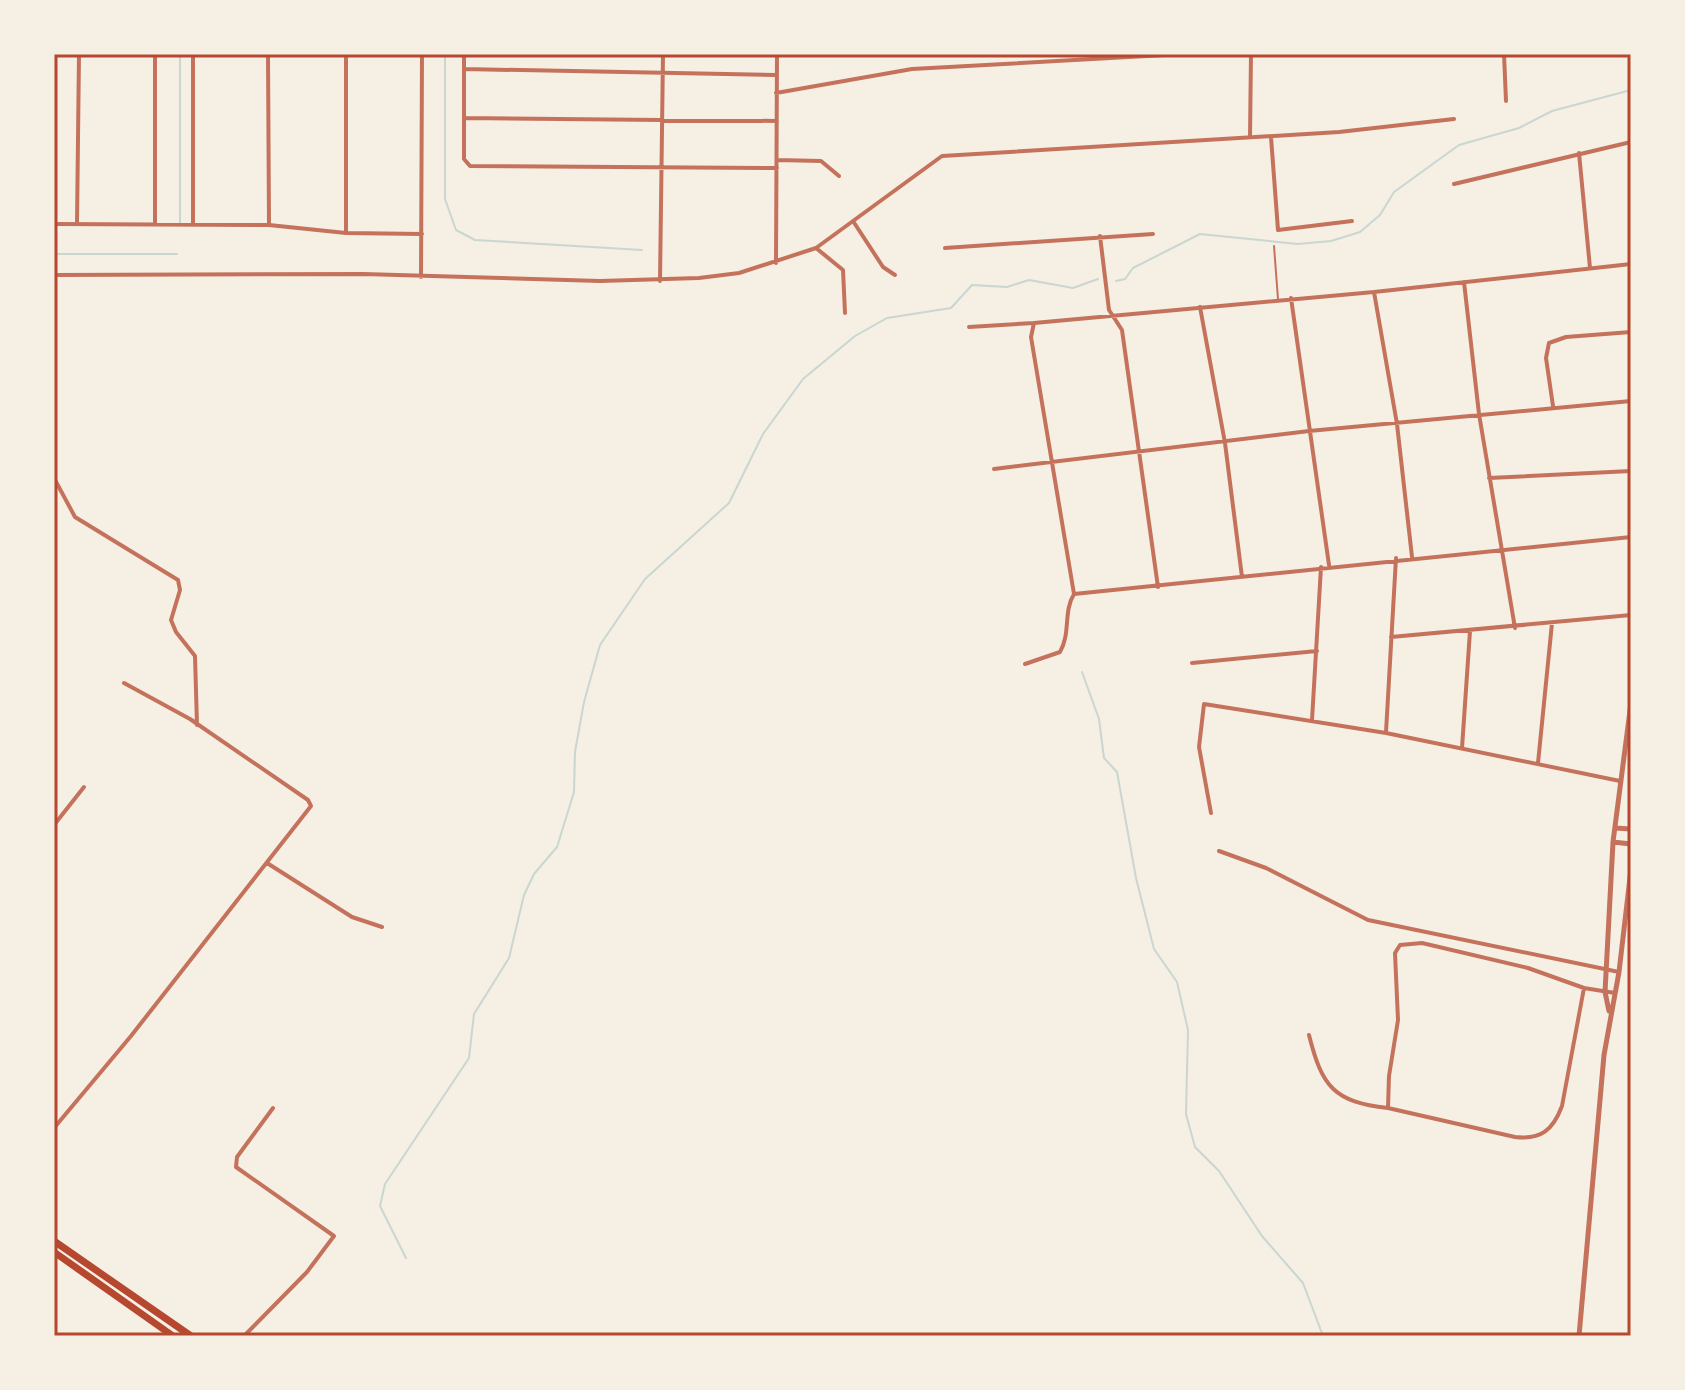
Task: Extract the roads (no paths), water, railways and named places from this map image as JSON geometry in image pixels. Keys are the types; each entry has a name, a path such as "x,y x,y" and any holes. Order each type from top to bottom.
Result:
{"main road":[{"path":"54,1241 191,1336"},
{"path":"54,1252 173,1336"}],"street":[{"path":"77,223 79,54"},
{"path":"155,54 155,224"},
{"path":"193,54 193,224"},
{"path":"268,54 269,225"},
{"path":"346,54 346,233"},
{"path":"421,277 422,54"},
{"path":"464,54 466,163 475,168 777,168"},
{"path":"660,281 663,54"},
{"path":"776,263 777,54"},
{"path":"776,93 912,69 1183,54"},
{"path":"1250,137 1251,54"},
{"path":"1504,54 1506,101"},
{"path":"464,69 776,75"},
{"path":"464,118 777,121"},
{"path":"54,275 660,281 739,273 816,248 942,156 1402,128 1454,119"},
{"path":"1271,137 1278,230 1352,221"},
{"path":"1454,184 1631,142"},
{"path":"1579,153 1590,268"},
{"path":"777,160 821,161 839,176"},
{"path":"853,221 883,267 895,275"},
{"path":"54,224 269,225 346,233 422,234"},
{"path":"945,248 1153,234"},
{"path":"1100,236 1109,310 1122,330 1158,587"},
{"path":"816,248 843,270 845,313"},
{"path":"969,327 1115,317 1631,264"},
{"path":"1464,282 1479,414 1515,628"},
{"path":"1374,292 1397,424 1412,557"},
{"path":"1291,298 1329,566"},
{"path":"1200,307 1225,443 1242,577"},
{"path":"1025,664 1060,652 1065,640 1068,605 1074,594 1049,462 1031,333 1037,323"},
{"path":"1553,406 1546,358 1549,343 1566,337 1631,332"},
{"path":"994,469 1309,431 1631,401"},
{"path":"1489,478 1631,471"},
{"path":"54,478 75,517 178,580 180,590 171,620 176,632 195,656 197,725"},
{"path":"1074,594 1396,558 1631,537"},
{"path":"1386,733 1396,558"},
{"path":"1312,721 1321,567"},
{"path":"1391,637 1631,615"},
{"path":"1538,763 1552,623"},
{"path":"1462,749 1470,631"},
{"path":"1192,663 1317,651"},
{"path":"54,1128 311,806 308,800 197,725 124,683"},
{"path":"1610,1012 1605,992 1613,842 1631,703"},
{"path":"1211,813 1199,747 1204,704 1386,733 1620,781"},
{"path":"54,825 84,787"},
{"path":"1615,828 1631,829"},
{"path":"1613,842 1631,844"},
{"path":"1219,851 1266,868 1368,920 1619,972"},
{"path":"267,863 352,917 382,927"},
{"path":"1579,1336 1610,1012 1616,993 1631,869"},
{"path":"1388,1108 1389,1076 1398,1020 1395,953 1400,945 1414,942 1528,968 1584,988 1616,993"},
{"path":"1309,1035 1320,1075 1334,1091 1354,1102 1515,1137 1536,1138 1556,1120 1562,1106 1584,988"},
{"path":"244,1336 333,1241 334,1236 235,1164 273,1108"}],"lane":[{"path":"1274,246 1278,300"}],"waterway":[{"path":"180,54 180,224"},
{"path":"445,54 445,199 456,230 475,240 642,250"},
{"path":"1116,281 1125,279 1133,268 1200,234 1298,244 1331,241 1360,232 1380,215 1394,192 1459,145 1519,128 1552,111 1631,90"},
{"path":"54,254 177,254"},
{"path":"406,1258 380,1206 385,1184 469,1058 474,1014 509,958 524,895 534,874 557,847 574,792 575,752 584,702 600,645 645,579 729,503 763,434 803,379 855,336 887,318 951,308 972,285 1007,287 1029,280 1073,288 1098,279"},
{"path":"1082,672 1099,719 1104,758 1117,772 1136,878 1154,949 1177,982 1188,1030 1186,1114 1195,1147 1219,1171 1262,1236 1303,1283 1323,1336"}]}
